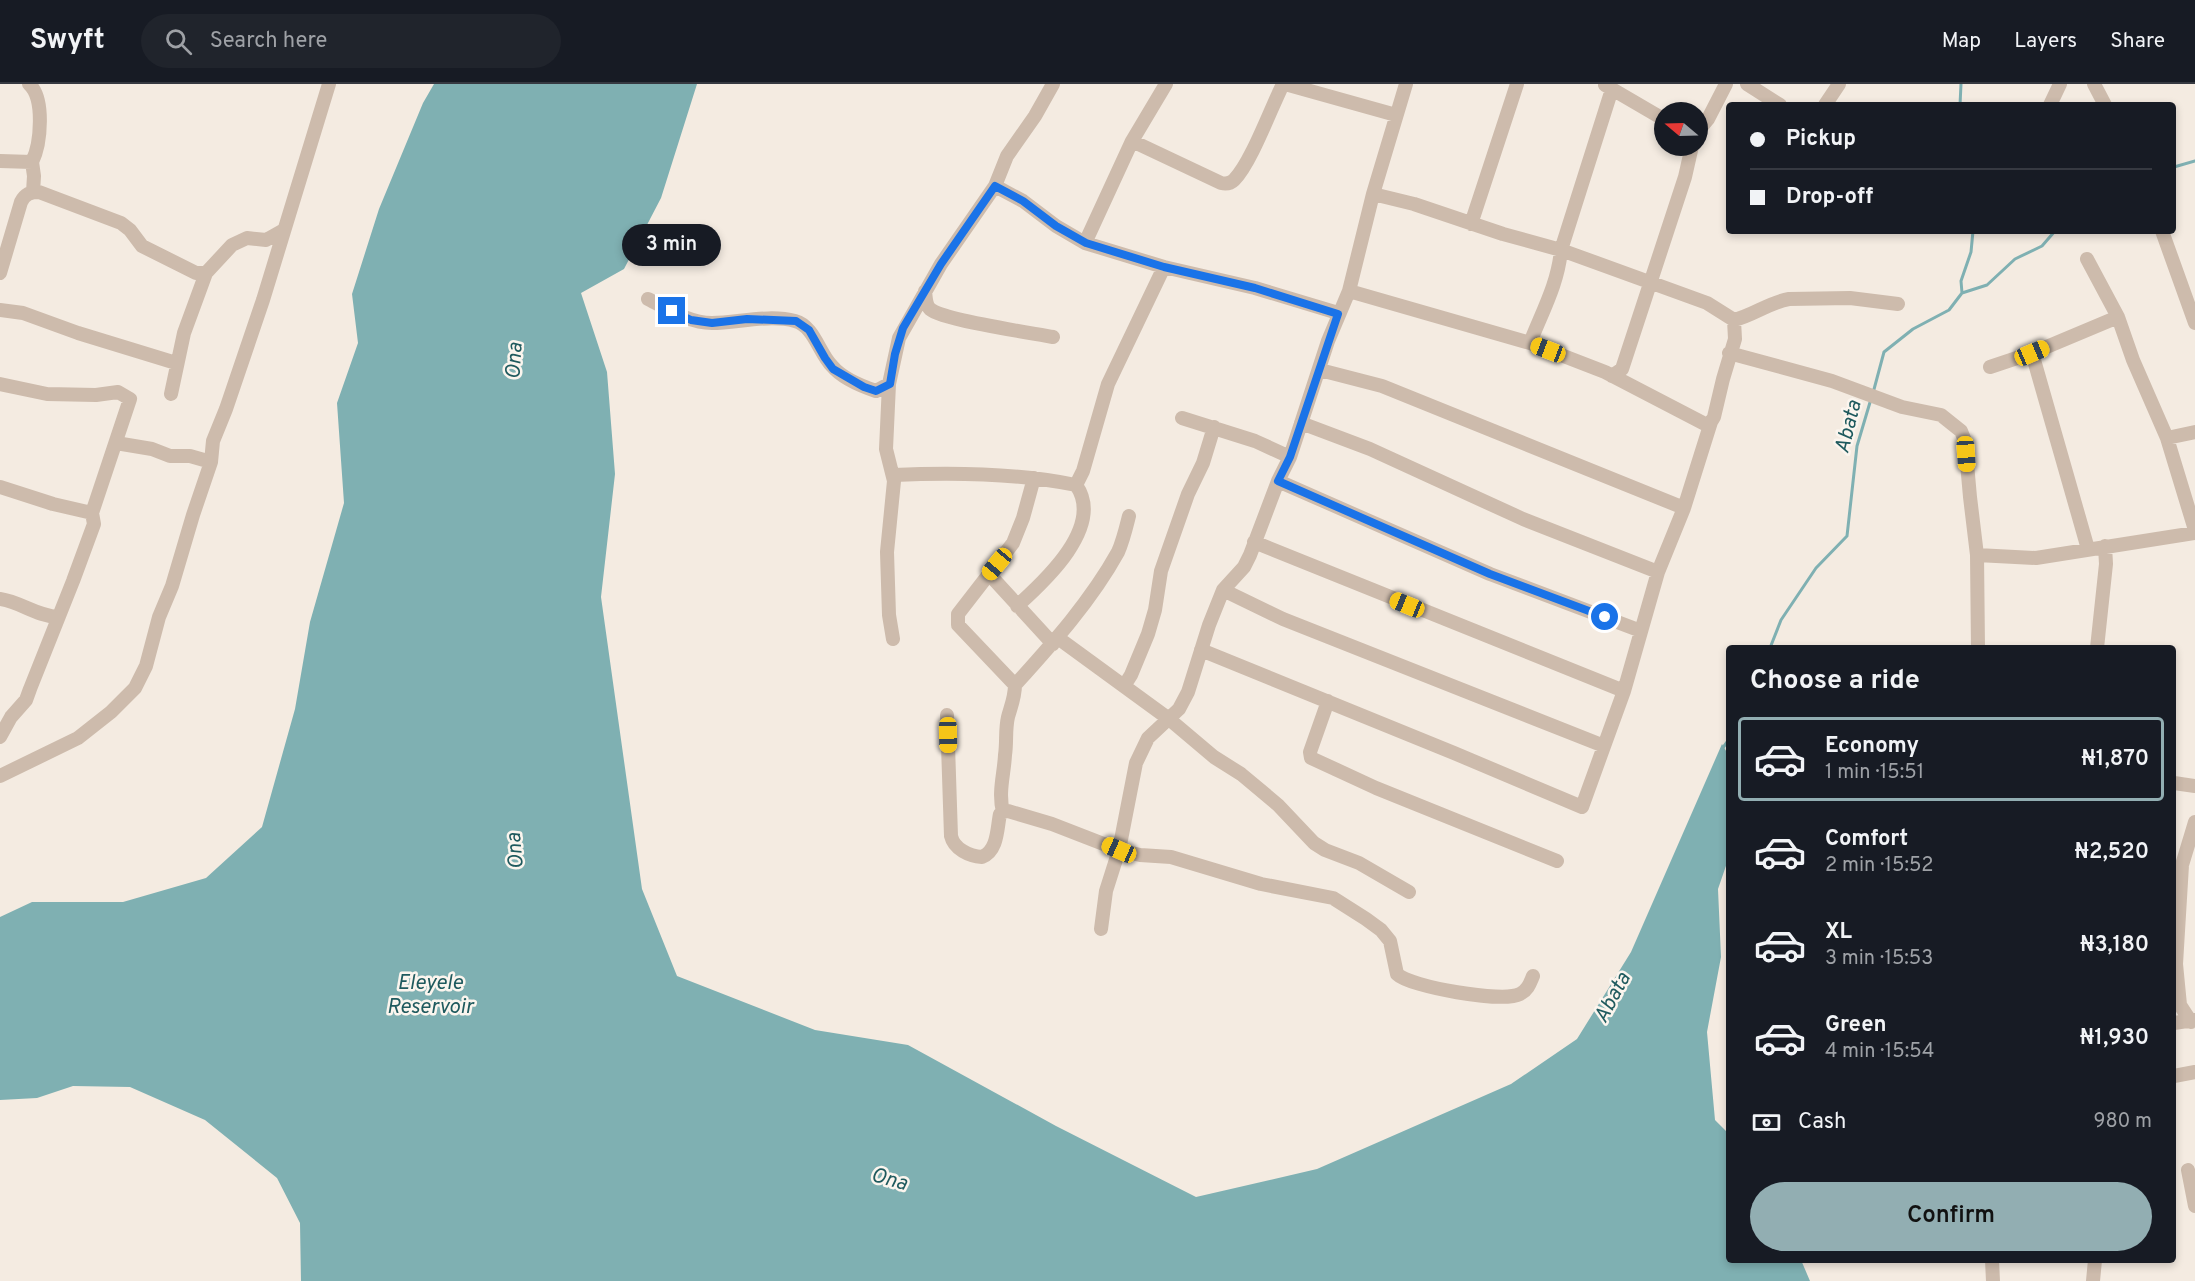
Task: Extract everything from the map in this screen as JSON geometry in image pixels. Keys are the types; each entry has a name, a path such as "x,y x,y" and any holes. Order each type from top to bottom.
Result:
{"street":[{"path":"29,84 34,88 39,99 38,150 32,162 33,192"},
{"path":"0,776 78,738 111,712 135,688 146,666 159,618 172,586 211,462 213,441 263,300 282,231 329,84"},
{"path":"893,639 889,615 887,552 894,475 888,463 886,449 890,384 899,338 941,264 995,186 1007,156 1035,116 1053,84"},
{"path":"1086,243 1132,141 1166,84"},
{"path":"1101,929 1106,891 1119,850 1136,763 1148,738 1179,709 1188,692 1223,590 1244,567 1278,481 1290,457 1338,314 1349,291 1373,194 1406,84"},
{"path":"1471,224 1517,84"},
{"path":"1708,119 1726,84"},
{"path":"1748,84 1775,102"},
{"path":"1827,102 1839,84"},
{"path":"2051,102 2060,84"},
{"path":"2094,84 2103,102"},
{"path":"1132,141 1227,184 1233,181 1245,163 1290,85 1396,115"},
{"path":"1530,343 1552,293 1560,264 1561,250 1608,86 1654,113"},
{"path":"1612,376 1622,369 1652,282 1690,156"},
{"path":"0,161 32,162"},
{"path":"995,186 1023,201 1056,226 1086,243 1164,267 1255,288 1338,314"},
{"path":"0,273 21,202 24,196 39,192 121,223 130,230 142,246 150,251 196,273 206,273"},
{"path":"1373,194 1414,204 1471,224 1561,250 1711,305 1734,320 1756,314 1782,300 1789,299 1850,298 1898,304"},
{"path":"171,394 184,333 206,273 232,245 247,237 266,240 282,231"},
{"path":"2163,234 2195,323"},
{"path":"1977,555 2036,558 2195,531 2167,438 2133,360 2118,316 2087,259"},
{"path":"1076,485 1083,471 1108,384 1164,267"},
{"path":"925,291 926,304 931,310 948,317 1053,337"},
{"path":"1349,291 1530,343 1612,376 1706,423 1710,422"},
{"path":"648,299 691,320 712,323 747,319 796,321 809,330 833,369 864,387 876,391 890,384"},
{"path":"0,309 23,312 78,333 176,363"},
{"path":"1990,367 2032,353 2118,316"},
{"path":"1201,650 1582,807 1624,691 1658,572 1684,508 1710,422 1714,417 1734,339 1734,320"},
{"path":"1729,353 1821,378 1902,407 1941,415 1961,431 1965,441 1977,555 1978,645"},
{"path":"2032,353 2088,549"},
{"path":"1320,370 1382,386 1684,508"},
{"path":"0,384 47,394 96,395 118,392 130,399 92,513 94,524 26,700 11,717 0,737"},
{"path":"1182,418 1255,441 1290,457"},
{"path":"1301,423 1370,449 1512,515 1658,572"},
{"path":"1124,686 1148,634 1155,610 1161,572 1188,494 1203,464 1214,427"},
{"path":"2167,438 2195,432"},
{"path":"116,443 152,449 171,456 190,456 211,462"},
{"path":"894,475 938,473 1034,478 1076,485 1081,492 1084,504 1081,525 1075,541 1043,583 1017,606"},
{"path":"1015,685 958,625 958,614 1013,543 1023,518 1034,478"},
{"path":"1278,481 1490,574 1641,631"},
{"path":"0,488 92,513"},
{"path":"1003,812 1000,789 1006,753 1005,736 1015,698 1015,685 1055,641 1118,551 1129,516"},
{"path":"1254,542 1624,691"},
{"path":"2097,645 2105,546"},
{"path":"989,574 1017,606 1055,641 1124,686 1169,719 1206,751 1263,791 1314,843 1325,850 1369,868 1409,892"},
{"path":"1223,590 1283,619 1604,746"},
{"path":"0,599 15,602 38,614 58,617"},
{"path":"1328,701 1310,752 1311,758 1376,788 1557,861"},
{"path":"947,715 951,836 953,844 959,849 978,856 990,853 1000,814 1008,811 1052,824 1119,850 1140,855 1171,857 1261,884 1332,898 1354,910 1381,930 1393,948 1397,974 1410,982 1471,994 1508,998 1522,994 1529,987 1533,976"},
{"path":"2176,783 2195,786"},
{"path":"2193,1021 2180,1005 2177,993 2176,964 2180,897 2178,865 2195,822"},
{"path":"2180,897 2195,898"},
{"path":"2176,1023 2193,1021"},
{"path":"2176,1077 2195,1072"},
{"path":"2176,1170 2192,1169 2195,1206"},
{"path":"1992,1263 1993,1281"},
{"path":"2093,1281 2095,1263"}],"water":[{"name":"Eleyele Reservoir","path":"434,84 697,84 661,198 624,269 581,293 607,372 615,474 601,597 642,889 677,976 815,1030 908,1045 1056,1126 1196,1197 1317,1169 1511,1084 1577,1039 1631,952 1722,744 1726,751 1726,866 1718,889 1721,957 1707,1032 1715,1120 1726,1131 1726,1263 1802,1263 1810,1281 301,1281 300,1223 277,1178 205,1120 130,1087 73,1086 37,1098 0,1100 0,917 32,902 123,902 206,878 262,827 295,709 310,622 344,503 337,403 358,343 352,294 379,209 423,103"}],"waterway":[{"name":"Abata","path":"1960,102 1961,84"},
{"path":"2176,166 2195,161"},
{"name":"Abata","path":"1873,393 1884,352 1913,329 1949,310 1962,293 1961,281 1971,252 1973,234"},
{"path":"1962,293 1987,285 2015,259 2042,246 2052,234"},
{"name":"Abata","path":"1771,645 1781,620 1816,568 1847,536 1857,446 1871,399"},
{"name":"Abata","path":"1722,749 1726,744"}],"route":[{"path":"672,311 691,320 712,323 747,319 796,321 809,330 833,369 864,387 876,391 890,384 895,354 903,328 941,264 995,186 1023,201 1056,226 1086,243 1164,267 1255,288 1338,314 1290,457 1278,481 1490,574 1605,617"}],"water label":[{"name":"Ona","path":"515,361"},
{"name":"Ona","path":"516,851"},
{"name":"Ona","path":"889,1180"}]}
